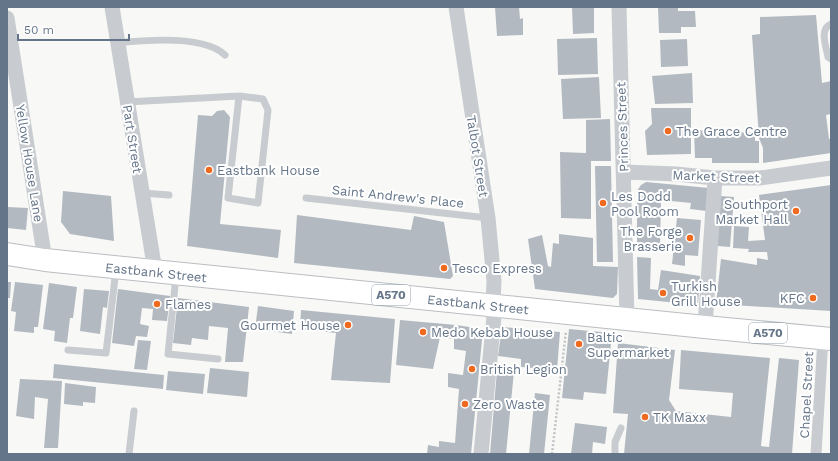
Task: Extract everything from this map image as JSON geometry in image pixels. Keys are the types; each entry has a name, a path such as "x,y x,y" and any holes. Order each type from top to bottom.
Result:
{"highway":[{"name":"Eastbank Street","path":"7,254 116,268 827,338"}],"street":[{"name":"Part Street","path":"112,7 142,193 165,272"},
{"name":"Talbot Street","path":"456,7 488,218 494,281 494,306 481,454"},
{"name":"Princes Street","path":"619,7 628,319"},
{"name":"Yellow House Lane","path":"7,18 45,260"},
{"name":"Market Street","path":"624,172 676,174 715,178 760,178 831,168"},
{"path":"705,327 715,178"},
{"name":"Chapel Street","path":"816,454 827,338"}],"lane":[{"path":"831,24 826,26 824,30 828,57 831,59"},
{"path":"118,43 169,40 212,47 220,50 225,55"},
{"path":"127,102 239,96 263,99 268,110 258,202 228,198 239,96"},
{"path":"142,193 169,195"},
{"name":"Saint Andrew's Place","path":"306,198 488,218"},
{"path":"68,350 106,353 116,268"},
{"path":"165,272 168,354 218,359"},
{"path":"129,454 134,411"},
{"path":"615,454 615,442 621,428"}],"path":[{"path":"552,454 568,313"}],"building":[{"path":"495,7 519,7 520,19 523,18 523,35 497,36"},
{"path":"572,7 594,7 594,33 573,34"},
{"path":"658,7 678,7 678,11 695,11 696,27 681,27 681,33 659,33"},
{"path":"816,15 822,83 831,81 831,114 826,115 829,139 831,139 831,153 763,163 763,148 759,138 752,35 760,34 760,17"},
{"path":"597,38 598,74 558,75 557,39"},
{"path":"687,39 688,66 661,67 660,40"},
{"path":"692,73 693,103 655,104 652,76"},
{"path":"599,77 601,118 563,119 561,79"},
{"name":"The Grace Centre","path":"651,108 691,108 691,154 647,155 645,131 652,124"},
{"name":"Eastbank House","path":"224,110 230,117 220,224 281,230 278,258 187,246 198,115 212,116 217,111"},
{"path":"610,119 611,161 591,161 591,219 561,218 560,152 586,153 586,120"},
{"path":"694,130 755,133 755,141 759,141 759,163 712,163 712,158 695,158"},
{"path":"595,166 611,166 613,262 597,262"},
{"path":"646,182 709,188 706,211 690,209 691,203 661,200 660,247 637,248 637,191 641,185"},
{"path":"831,185 831,311 716,304 721,259 757,265 757,258 768,260 767,252 748,252 749,249 733,248 734,226 749,227 748,241 765,240 759,195"},
{"path":"63,191 111,196 114,241 70,234 61,222"},
{"path":"721,196 734,197 730,247 717,246"},
{"path":"7,207 28,208 26,230 7,228"},
{"path":"297,215 411,230 414,216 444,222 453,276 450,279 294,263"},
{"path":"677,218 701,220 698,256 685,255 685,266 672,264"},
{"path":"559,234 593,238 593,266 618,267 617,294 613,298 535,289 528,239 542,235 548,266 551,267 553,243 559,244"},
{"path":"637,257 651,258 650,289 658,290 661,270 700,276 698,305 638,299"},
{"path":"7,282 11,282 10,298 7,298"},
{"path":"15,282 43,285 38,327 34,327 34,333 14,331 16,312 11,311"},
{"path":"49,283 77,287 73,318 70,318 67,343 54,341 55,331 43,329"},
{"path":"84,289 109,291 107,308 103,307 100,334 80,331"},
{"path":"118,289 170,296 167,321 152,320 153,309 142,308 140,324 149,326 147,337 136,336 134,346 112,343"},
{"path":"178,298 249,307 243,362 225,362 228,328 209,326 208,340 192,338 191,345 173,343"},
{"path":"258,306 294,311 292,334 255,329"},
{"path":"301,310 395,319 390,383 331,380 336,333 300,329"},
{"path":"400,320 483,329 471,454 427,454 428,445 439,447 439,441 455,443 459,389 448,387 448,373 463,375 466,351 454,349 454,339 440,337 433,369 396,365"},
{"path":"502,327 560,332 557,370 521,367 521,359 498,356"},
{"path":"569,329 612,333 606,394 584,392 583,400 562,398"},
{"path":"138,340 151,341 147,370 134,369"},
{"path":"618,343 675,350 669,400 676,411 731,417 733,393 679,389 681,350 770,358 761,446 769,447 779,358 799,360 792,454 624,454 628,414 613,413"},
{"path":"54,364 164,375 163,389 53,378"},
{"path":"210,368 249,372 247,397 207,393"},
{"path":"497,370 514,371 506,454 490,454"},
{"path":"168,371 205,374 203,394 166,390"},
{"path":"20,379 62,381 58,448 44,448 48,399 35,397 34,419 16,416"},
{"path":"65,383 96,387 95,403 83,402 83,406 64,404"},
{"path":"535,393 550,395 544,454 529,454"},
{"path":"575,423 607,427 605,444 593,442 592,454 571,454"}],"place":[{"name":"The Grace Centre","path":"668,131"},
{"name":"Eastbank House","path":"209,170"},
{"name":"Les Dodd Pool Room","path":"603,203"},
{"name":"Southport Market Hall","path":"796,211"},
{"name":"The Forge Brasserie","path":"690,238"},
{"name":"Tesco Express","path":"444,268"},
{"name":"Turkish Grill House","path":"663,293"},
{"name":"KFC","path":"813,298"},
{"name":"Flames","path":"157,304"},
{"name":"Gourmet House","path":"348,325"},
{"name":"Medo Kebab House","path":"423,332"},
{"name":"Baltic Supermarket","path":"579,344"},
{"name":"British Legion","path":"472,369"},
{"name":"Zero Waste","path":"465,404"},
{"name":"TK Maxx","path":"645,417"}]}
